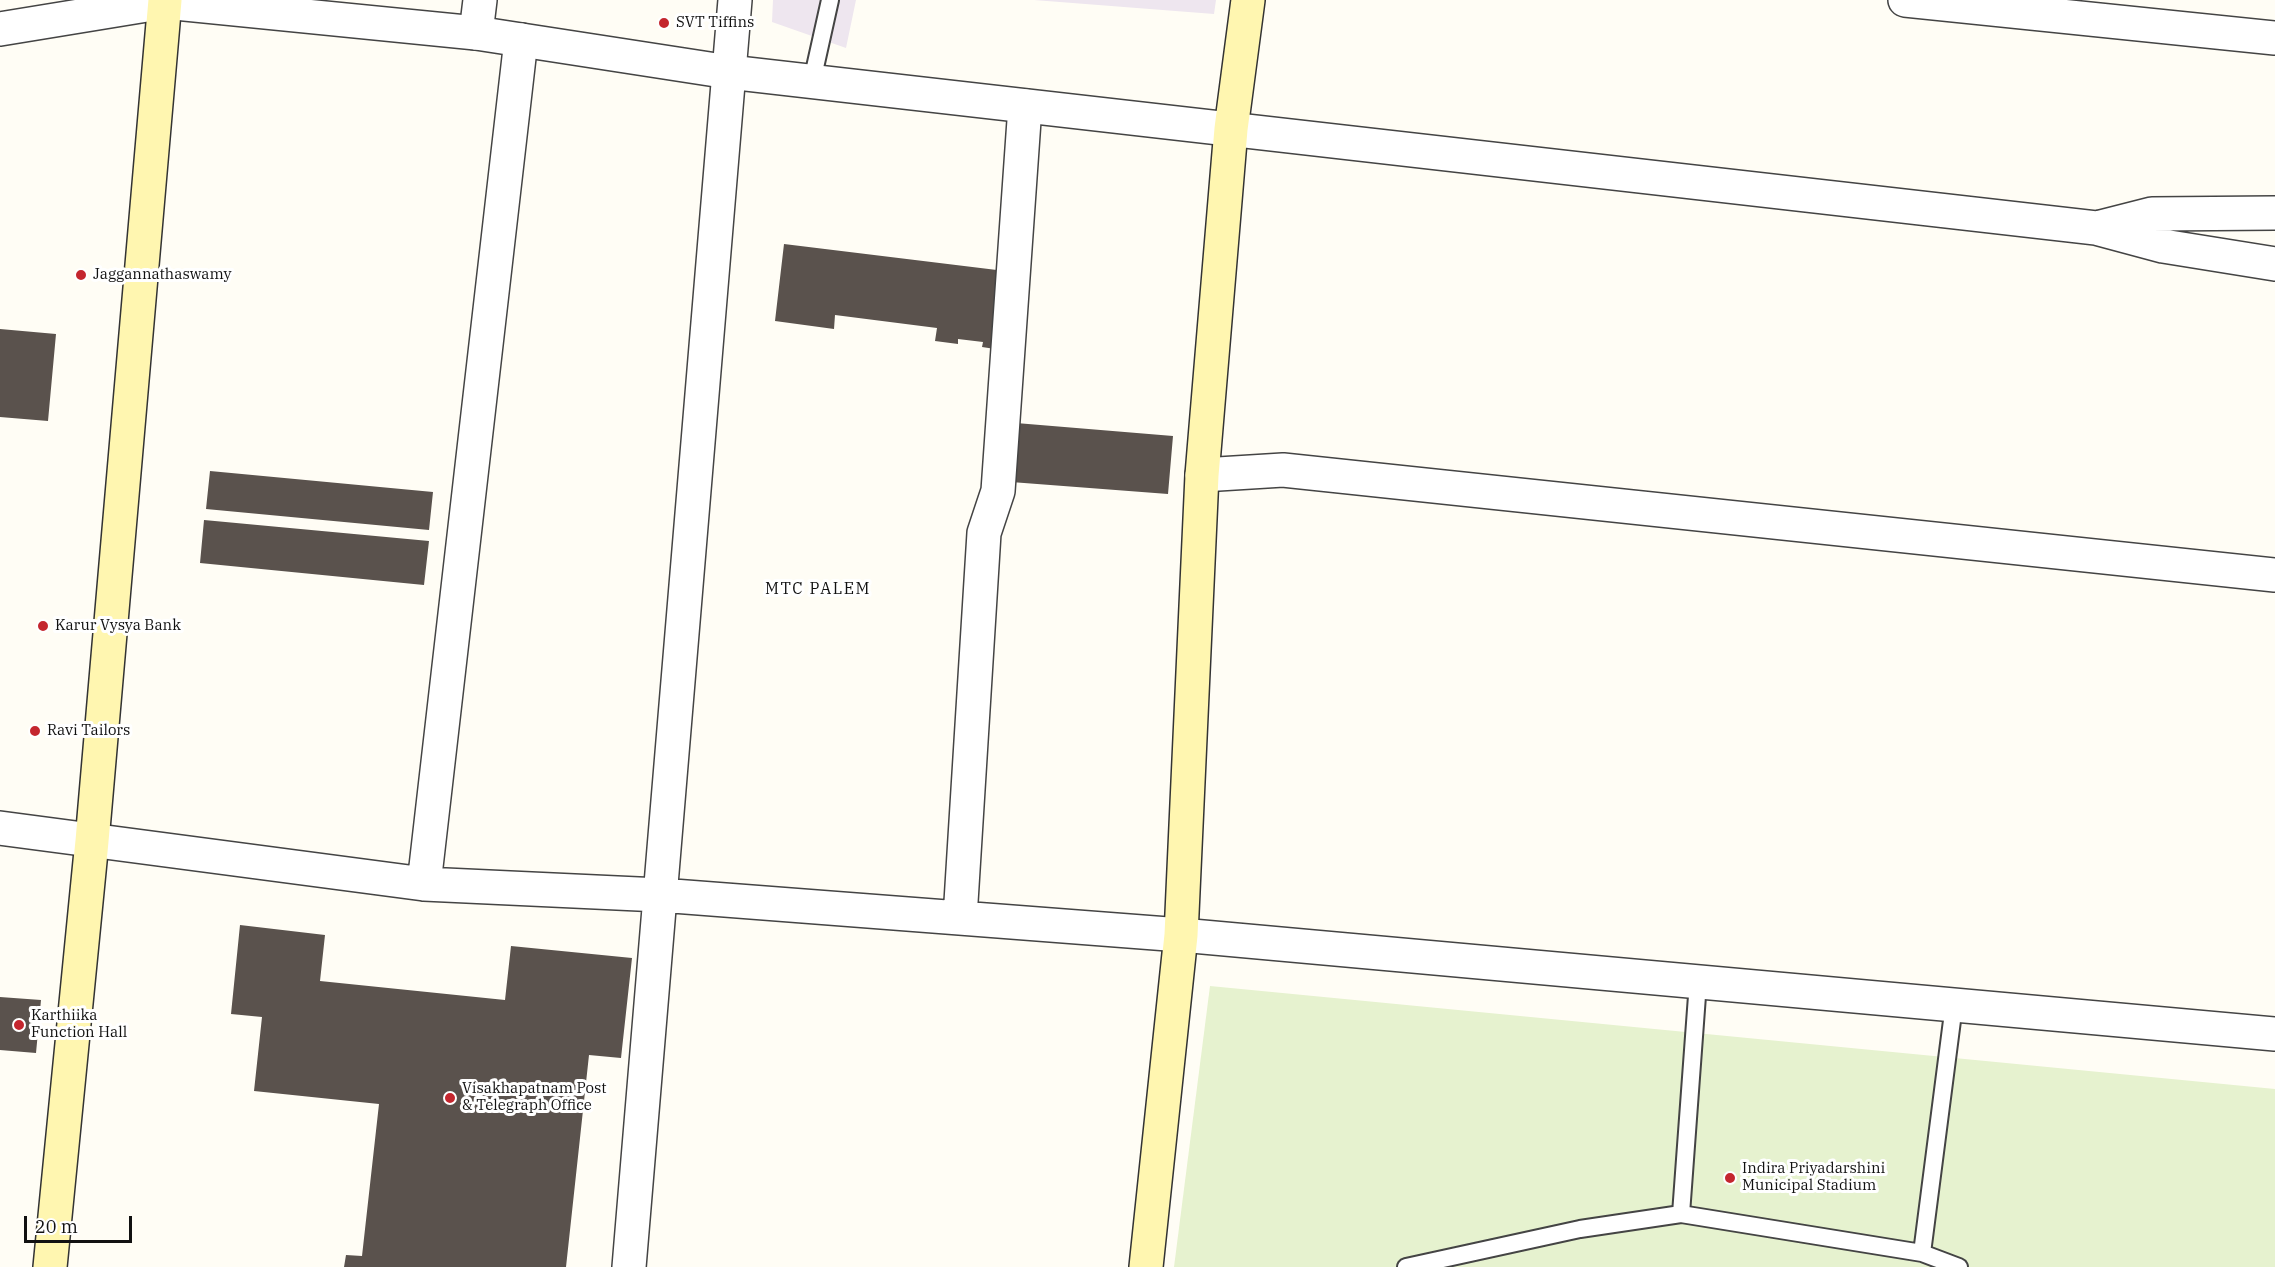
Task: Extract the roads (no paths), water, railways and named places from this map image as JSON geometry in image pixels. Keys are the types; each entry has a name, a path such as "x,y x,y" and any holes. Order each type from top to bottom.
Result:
{"main road":[{"path":"1146,1267 1181,935 1202,475 1231,129 1248,0"},
{"path":"50,1267 92,841 165,1"}],"street":[{"path":"476,33 480,0"},
{"path":"629,1267 735,0"},
{"path":"1905,0 2275,38"},
{"path":"0,29 165,1 476,33 729,72 2096,228 2163,246 2275,264"},
{"path":"424,884 521,40"},
{"path":"960,918 984,533 998,491 1024,106"},
{"path":"2096,228 2152,214 2275,213"},
{"path":"1202,475 1283,470 2275,575"},
{"path":"0,828 424,884 660,895 1181,935 2275,1034"}],"lane":[{"path":"812,81 830,0"},
{"path":"1681,1214 1698,982"},
{"path":"1922,1253 1954,1005"},
{"path":"1406,1267 1580,1229 1681,1214 1922,1253 1959,1267"}],"place":[{"name":"SVT Tiffins","path":"664,23"},
{"name":"Jaggannathaswamy","path":"81,275"},
{"name":"Karur Vysya Bank","path":"43,626"},
{"name":"Ravi Tailors","path":"35,731"},
{"name":"Karthiika Function Hall","path":"19,1025"},
{"name":"Visakhapatnam Post & Telegraph Office","path":"450,1098"},
{"name":"Indira Priyadarshini Municipal Stadium","path":"1730,1178"}],"district":[{"name":"MTC PALEM","path":"818,589"}]}
